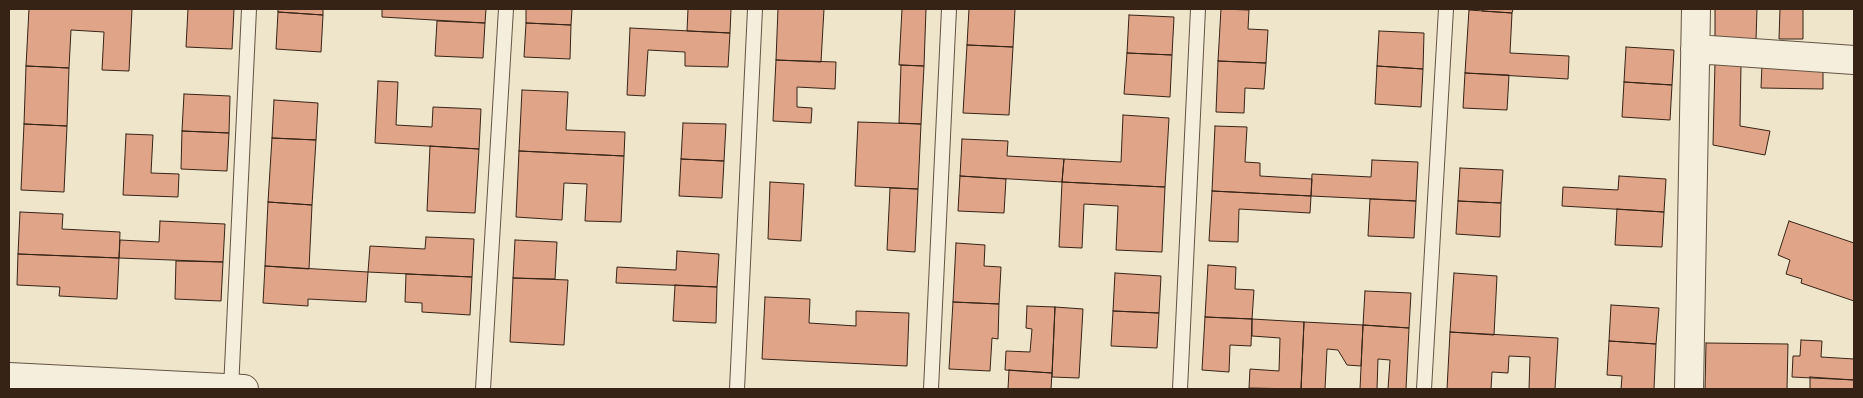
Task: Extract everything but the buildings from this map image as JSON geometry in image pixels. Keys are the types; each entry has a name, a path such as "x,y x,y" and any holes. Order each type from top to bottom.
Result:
{"street":[{"path":"1689,389 1696,9"},
{"path":"1695,49 1854,60"},
{"path":"9,377 238,389"}],"lane":[{"path":"238,389 249,9"},
{"path":"483,389 506,9"},
{"path":"737,389 755,9"},
{"path":"930,389 949,9"},
{"path":"1180,389 1198,9"},
{"path":"1424,389 1446,9"}]}
